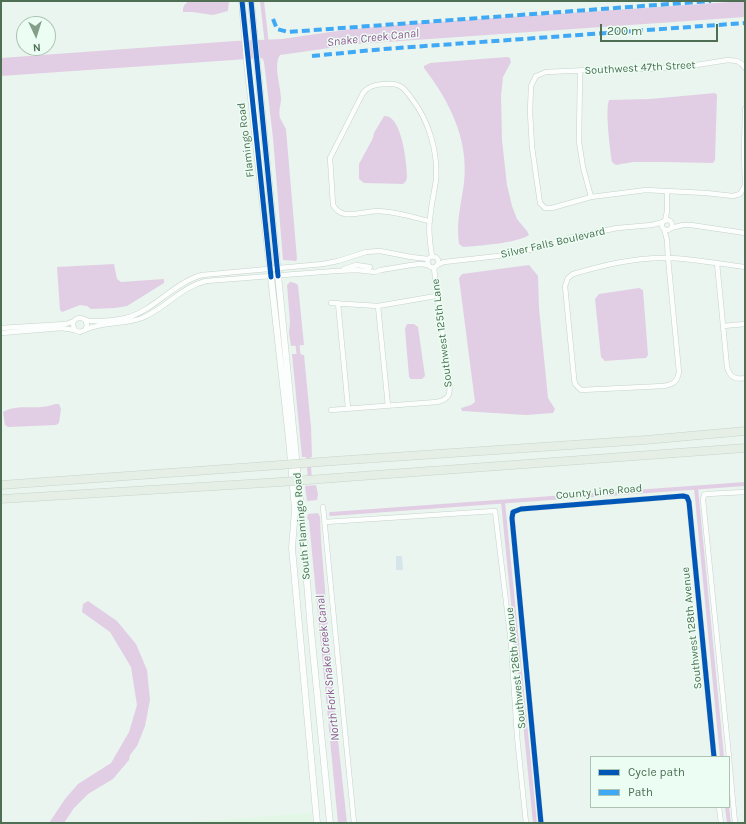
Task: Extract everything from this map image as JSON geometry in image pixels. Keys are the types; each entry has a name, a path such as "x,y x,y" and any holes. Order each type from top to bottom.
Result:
{"highway":[{"path":"1,485 645,440 745,431"},
{"path":"1,499 281,482 745,448"}],"main road":[{"name":"Flamingo Road","path":"242,1 247,62 271,277"},
{"name":"Flamingo Road","path":"251,1 278,276"},
{"name":"South Flamingo Road","path":"278,276 330,823"},
{"name":"South Flamingo Road","path":"271,277 290,439 295,510 292,548 317,823"}],"street":[{"name":"Southwest 47th Street","path":"591,198 552,208 545,208 540,203 532,147 530,112 531,86 536,76 546,72 670,68 728,60 737,61 744,66"},
{"path":"580,71 579,142 583,167 591,198 646,190 733,196 740,194 745,186 745,109"},
{"path":"429,221 393,212 362,212 349,214 339,212 333,205 330,158 367,88 372,86 393,84 403,87 416,104 427,124 436,158 436,179 429,221 433,266"},
{"path":"667,191 668,258 679,372 676,382 656,386 586,390 581,390 578,388 575,384 574,378 565,286 566,282 573,274 609,264 668,258 745,268"},
{"name":"Silver Falls Boulevard","path":"85,330 94,326 131,322 150,315 185,289 199,283 215,280 335,271 356,270 375,272 420,264 433,266 440,263 498,256 617,228 652,225 683,225 745,233"},
{"name":"Silver Falls Boulevard","path":"85,320 94,321 125,318 146,309 176,287 194,277 209,273 323,264 366,252 380,250 411,257 432,257 454,261"},
{"path":"432,257 438,261 433,266"},
{"path":"718,264 728,373 739,379 745,378"},
{"name":"Silver Falls Boulevard","path":"335,271 356,266 378,268 381,270"},
{"name":"Southwest 125th Lane","path":"388,406 436,402 446,398 448,394 449,390 444,342 436,296 433,266"},
{"path":"331,303 378,306 436,296"},
{"path":"338,303 348,408"},
{"path":"331,410 388,406 378,306"},
{"path":"146,309 150,315"},
{"path":"1,328 66,324 79,318 85,320 87,325 85,330 80,332 62,328 1,333"},
{"path":"74,321 72,326 74,330"},
{"path":"723,326 745,324"},
{"path":"729,756 704,495 745,492"},
{"name":"County Line Road","path":"513,512 521,509 684,496 687,497"},
{"name":"Southwest 128th Avenue","path":"687,497 690,507 714,756"},
{"path":"323,507 354,823"},
{"name":"Southwest 126th Avenue","path":"325,522 495,511 511,643 517,736 526,823"},
{"name":"Southwest 126th Avenue","path":"513,512 512,518 542,823"},
{"path":"730,769 735,823"},
{"path":"719,808 721,823"}],"shaded area":[{"path":"396,556 402,556 403,570 396,570"},
{"path":"312,813 312,823 176,823"}],"water":[{"path":"187,1 229,1 228,11 213,15 183,12 183,8"},
{"name":"Snake Creek Canal","path":"745,1 745,17 358,44 280,55 277,64 281,94 279,115 286,129 296,261 283,260 273,138 264,62 262,58 1,76 1,58 56,56 56,54 282,39 344,30 408,24"},
{"path":"510,58 511,62 503,77 501,96 502,140 507,185 517,219 529,235 524,238 507,242 463,247 459,244 458,221 464,183 464,152 456,122 442,94 424,66 430,63"},
{"path":"715,93 717,95 715,160 713,163 633,162 616,165 612,162 608,121 609,100 650,99"},
{"path":"384,116 390,118 395,123 402,141 407,177 403,184 364,183 359,179 359,164"},
{"path":"114,264 117,279 121,282 164,279 164,283 127,306 91,309 87,306 80,305 62,312 60,310 57,267"},
{"path":"529,265 538,276 539,308 548,398 555,409 553,413 526,415 462,411 461,408 475,402 459,278 462,274"},
{"path":"290,282 298,285 304,345 291,346 287,285"},
{"path":"639,288 643,290 648,355 646,358 605,361 601,357 595,299 599,294"},
{"path":"407,324 414,324 418,327 425,376 422,379 411,379 409,377 405,329"},
{"path":"292,354 304,355 311,427 312,457 302,457"},
{"path":"59,404 61,409 59,423 56,425 8,427 5,425 3,412 9,409 22,407 42,407"},
{"path":"316,485 318,494 317,500 307,501 305,486"},
{"path":"318,513 320,517 335,713 347,823 338,823 309,521 307,518 308,514"},
{"path":"88,601 117,621 136,644 147,670 150,700 145,726 137,746 130,755 129,760 113,779 88,794 74,808 64,823 49,823 65,799 78,784 111,763 129,732 137,705 131,667 110,632 82,612 83,604"}],"waterway":[{"path":"262,1 267,45"},
{"name":"North Fork Snake Creek Canal","path":"297,341 299,358"},
{"name":"North Fork Snake Creek Canal","path":"308,452 310,481"},
{"path":"331,514 745,484"},
{"path":"696,488 722,756"},
{"path":"503,502 535,823"},
{"path":"727,808 729,823"}],"marked path":[{"path":"273,19 277,29 288,32 711,1"},
{"path":"312,56 384,49 745,23"}],"cycle path":[{"path":"242,1 271,277"},
{"path":"251,1 278,276"},
{"path":"541,823 512,518 513,512 521,509 683,496 687,497 689,502 714,756"}]}
